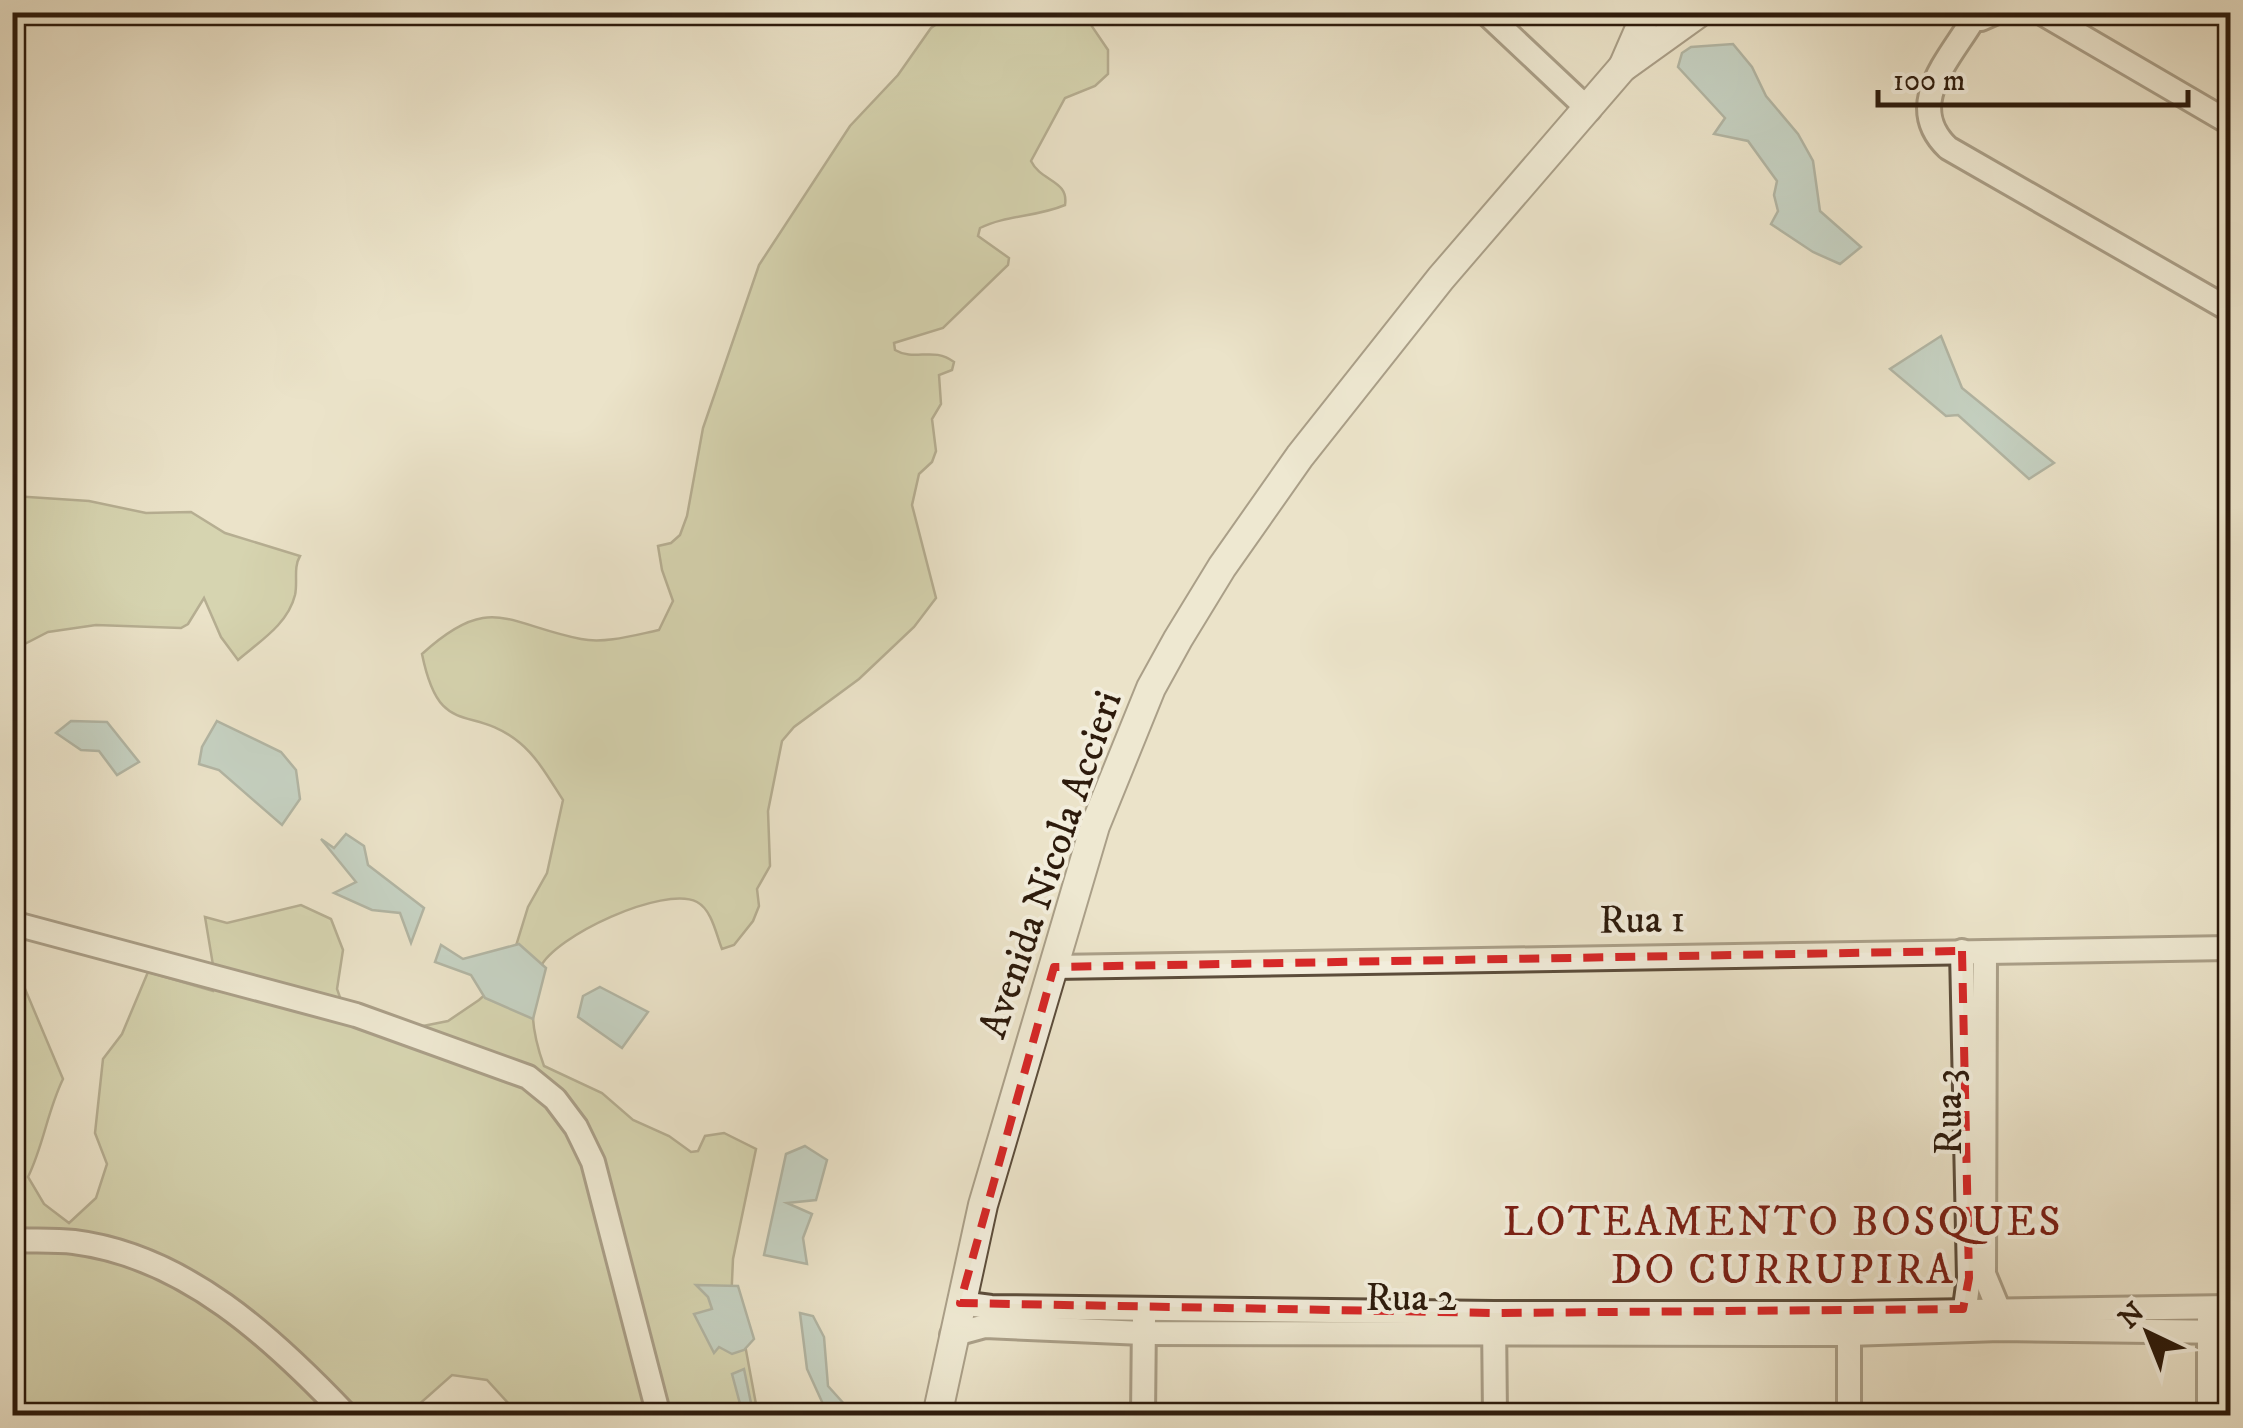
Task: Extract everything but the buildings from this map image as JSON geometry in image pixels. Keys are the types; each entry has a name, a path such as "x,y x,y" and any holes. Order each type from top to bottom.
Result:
{"street":[{"path":"1485,12 1588,110"},
{"name":"Avenida Nicola Accieri","path":"938,1416 982,1205 1096,826 1151,688 1213,582 1300,456 1429,292 1622,68 1647,12"},
{"name":"Avenida Nicola Accieri","path":"1622,68 1700,12"},
{"path":"2040,12 2230,122"},
{"path":"1979,14 1927,102 1928,121 1936,137 1948,148 2230,310"},
{"path":"12,923 356,1016 528,1078 555,1098 576,1127 593,1162 658,1416"},
{"name":"Rua 1","path":"1054,966 2230,948"},
{"name":"Rua 3","path":"1973,951 1984,1274 1999,1319"},
{"name":"Rua 3","path":"1963,1320 1969,1278 1973,951"},
{"path":"12,1240 74,1242 114,1251 185,1279 234,1310 347,1416"},
{"name":"Rua 2","path":"960,1304 1494,1324"},
{"path":"2209,1416 2220,1307"},
{"name":"Rua 2","path":"952,1335 985,1326 1144,1333 1494,1324 1848,1323 2220,1307"},
{"path":"1143,1416 1144,1309"},
{"name":"Rua 2","path":"1999,1319 2220,1332"},
{"path":"1848,1323 1848,1416"},
{"path":"1494,1324 1495,1416"}],"highlighted area":[{"path":"1962,951 1969,1278 1963,1309 1494,1313 960,1303 1054,967"}],"green space":[{"path":"953,13 1092,13 1091,25 1108,50 1108,74 1095,86 1065,98 1031,161 1063,191 1065,205 980,228 978,236 1009,258 1008,265 943,328 894,343 895,350 902,353 939,355 954,362 952,370 939,375 941,404 932,419 936,451 932,462 919,474 912,505 936,598 914,627 859,679 794,727 782,741 768,811 770,866 757,889 759,906 753,921 734,945 722,949 710,916 697,902 661,901 611,917 566,942 540,968 534,993 534,1030 544,1066 602,1093 633,1120 669,1136 691,1152 698,1151 705,1136 724,1133 756,1149 733,1259 731,1303 743,1334 758,1415 519,1415 487,1380 452,1375 407,1415 13,1415 12,958 63,1079 28,1177 44,1204 69,1223 96,1198 107,1164 95,1133 103,1059 122,1034 148,972 213,991 216,983 205,917 227,923 301,905 331,919 343,950 337,989 348,1020 378,1035 448,1021 507,975 528,907 547,873 563,800 520,743 487,724 448,710 429,681 422,654 465,623 482,618 516,621 590,640 659,630 673,601 658,546 671,543 680,535 687,516 703,428 759,265 850,126 898,75 931,28"},
{"path":"13,496 89,501 146,513 191,512 225,533 300,556 295,595 286,615 272,631 238,660 221,637 204,598 188,624 181,628 96,625 48,632 13,650"}],"water":[{"path":"1733,44 1813,161 1820,211 1861,247 1840,264 1813,252 1771,224 1778,211 1774,195 1777,181 1748,141 1714,134 1725,118 1678,67 1682,53 1691,47"},
{"path":"1941,336 1962,388 2054,463 2029,479 1958,415 1946,416 1890,369"},
{"path":"71,721 107,722 139,762 117,775 99,751 81,750 56,733"},
{"path":"217,721 281,752 296,770 300,799 282,825 219,770 199,764 202,747"},
{"path":"346,834 364,846 368,865 424,908 411,943 400,913 372,910 334,893 356,882 321,839 334,848"},
{"path":"519,944 546,968 533,1019 485,998 471,975 435,962 441,945 463,959"},
{"path":"600,987 648,1012 622,1048 578,1017 583,996"},
{"path":"805,1146 827,1160 816,1200 787,1203 812,1214 803,1238 807,1264 764,1255 786,1154"},
{"path":"696,1285 738,1286 754,1339 744,1350 732,1354 719,1347 714,1353 694,1314 712,1309 708,1297"},
{"path":"800,1313 813,1316 824,1337 828,1386 854,1415 828,1415 807,1369"},
{"path":"744,1369 751,1403 759,1415 743,1415 732,1374"}],"district":[{"name":"LOTEAMENTO BOSQUES DO CURRUPIRA","path":"1783,1244"}]}
